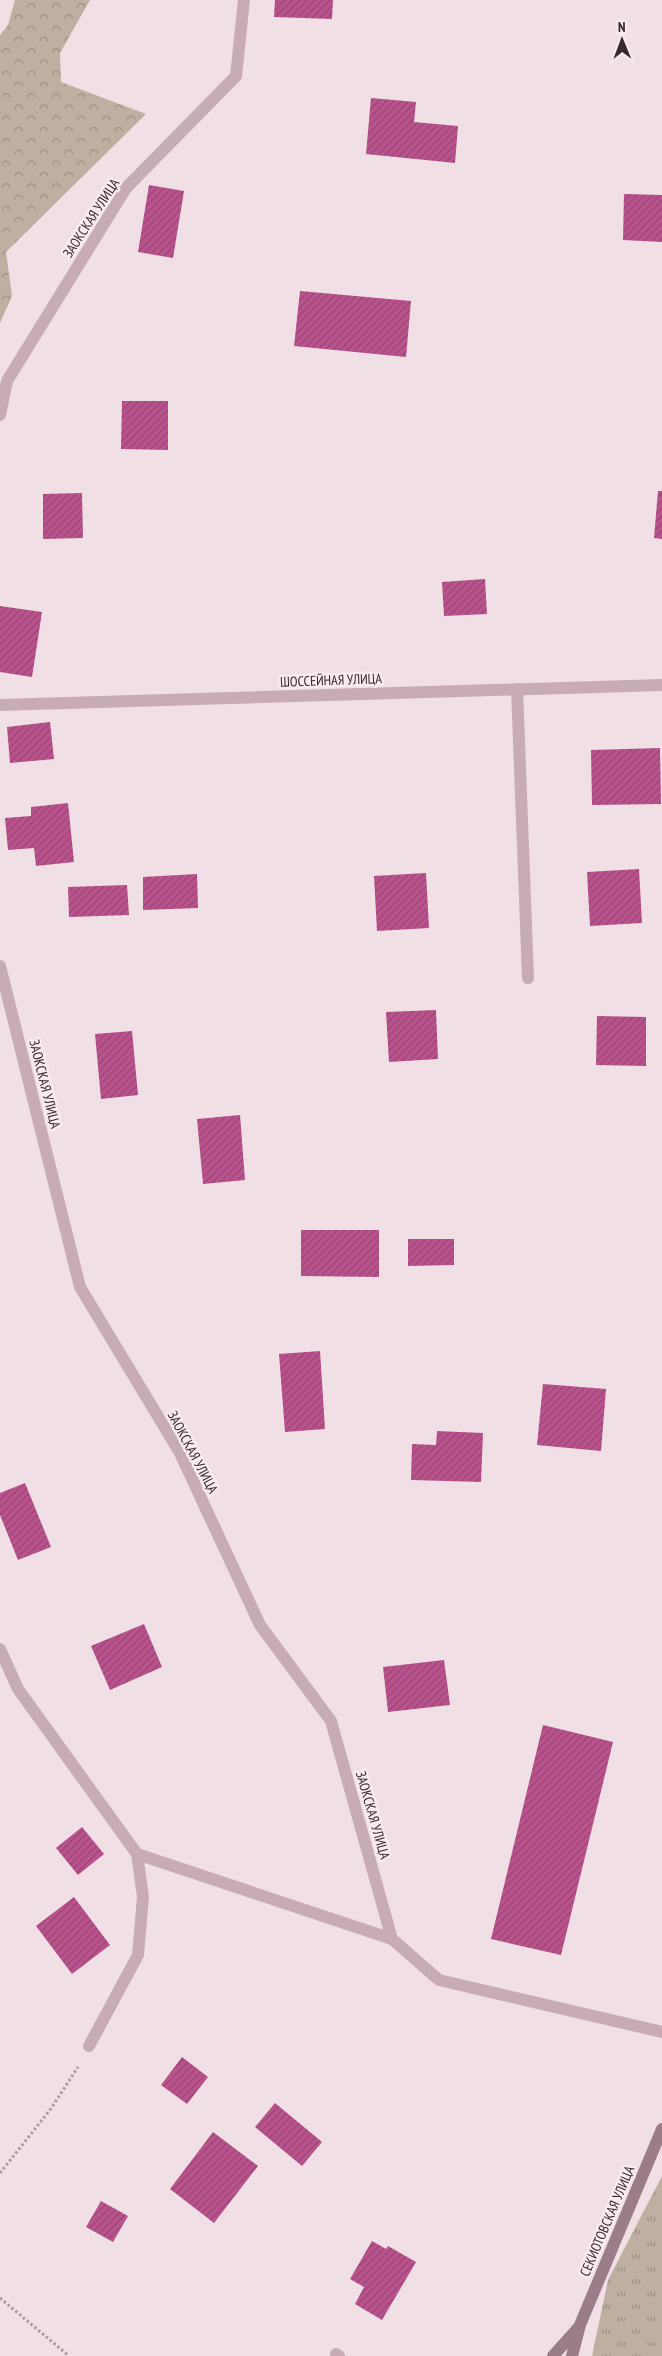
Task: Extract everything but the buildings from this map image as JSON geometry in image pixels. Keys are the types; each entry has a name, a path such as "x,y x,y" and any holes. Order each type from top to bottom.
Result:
{"main road":[{"name":"СЕКИОТОВСКАЯ УЛИЦА","path":"580,2325 662,2129"},
{"path":"553,2356 580,2325"},
{"path":"572,2356 580,2325"}],"street":[{"name":"ЗАОКСКАЯ УЛИЦА","path":"0,415 7,381 126,188 236,76 244,0"},
{"name":"ШОССЕЙНАЯ УЛИЦА","path":"0,706 662,685"},
{"path":"517,689 528,978"},
{"name":"ЗАОКСКАЯ УЛИЦА","path":"0,966 80,1287 180,1453 260,1625 331,1721 392,1939"},
{"path":"0,1649 18,1689 137,1854 143,1897 138,1955 89,2046"},
{"path":"137,1854 392,1939 439,1980 662,2032"}],"path":[{"path":"0,2172 72,2079 89,2046"},
{"path":"0,2298 69,2356"}],"green space":[{"path":"15,0 90,0 60,53 61,82 146,114 6,252 12,296 0,323 0,35 8,25"},
{"path":"662,2176 662,2356 592,2356 608,2280"}]}
